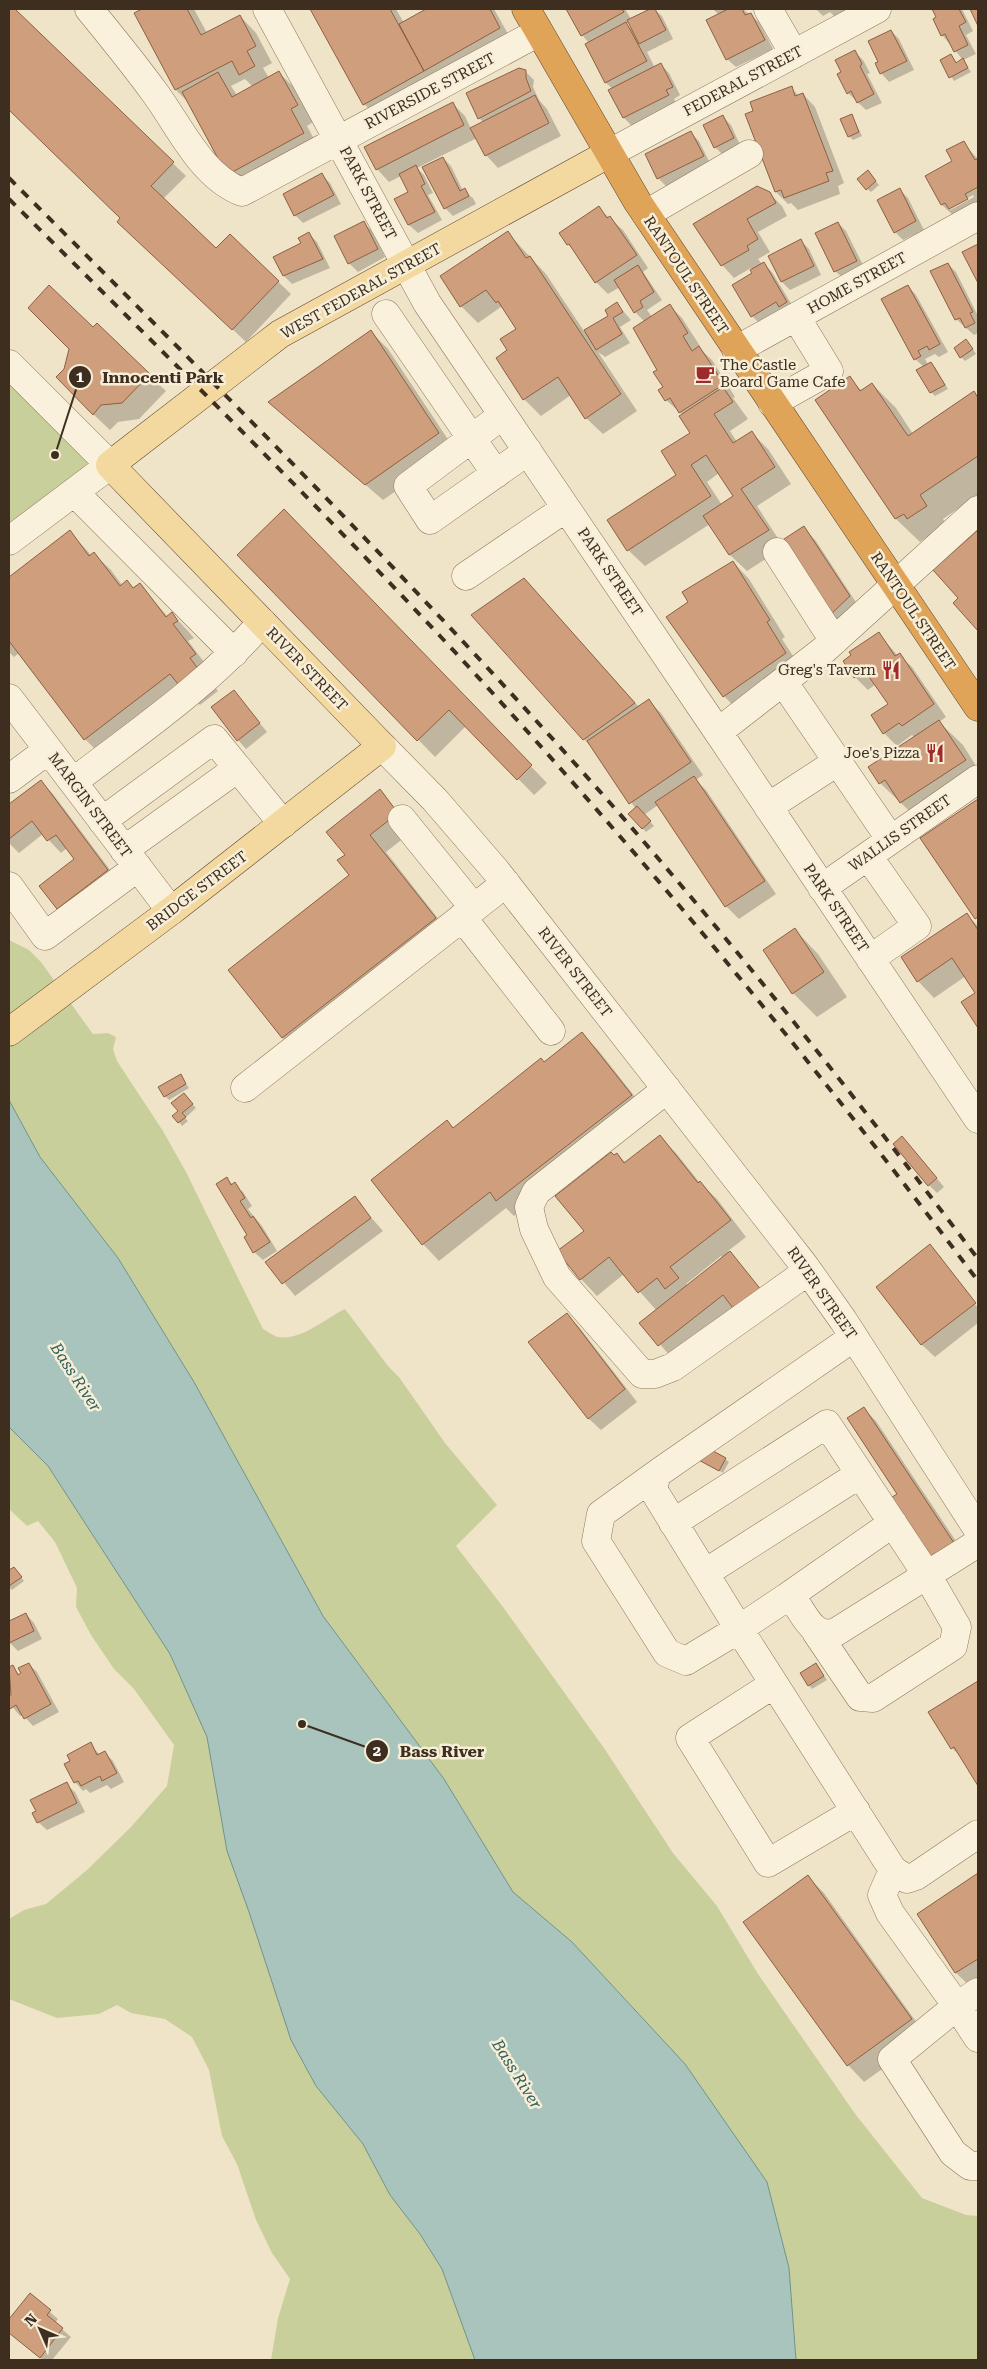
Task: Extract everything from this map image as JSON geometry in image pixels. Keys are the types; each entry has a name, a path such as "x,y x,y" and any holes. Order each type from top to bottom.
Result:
{"highway":[{"name":"RANTOUL STREET","path":"526,9 608,154 646,214 978,707"}],"main road":[{"name":"WEST FEDERAL STREET","path":"110,465 280,334 608,154"},
{"name":"RIVER STREET","path":"110,465 382,746"},
{"name":"BRIDGE STREET","path":"9,1032 171,911 382,746"}],"street":[{"name":"RIVERSIDE STREET","path":"89,9 155,93 213,173 229,187 242,192 539,32"},
{"name":"PARK STREET","path":"268,9 427,303 978,1119"},
{"path":"768,9 794,54"},
{"name":"FEDERAL STREET","path":"608,154 877,9"},
{"path":"646,214 749,154"},
{"name":"HOME STREET","path":"736,350 978,216"},
{"path":"386,314 496,474"},
{"path":"772,403 829,371 796,317"},
{"path":"421,366 454,343"},
{"path":"9,364 110,465"},
{"path":"503,415 408,486 430,520 528,452"},
{"name":"WEST FEDERAL STREET","path":"9,541 110,465"},
{"path":"74,492 234,653"},
{"path":"466,576 566,508"},
{"path":"718,732 784,683 834,641 978,510"},
{"path":"777,552 834,641"},
{"path":"73,782 208,678 262,622"},
{"path":"784,683 891,840"},
{"name":"MARGIN STREET","path":"9,698 171,911"},
{"path":"102,821 214,739 283,824"},
{"name":"RIVER STREET","path":"382,746 468,836 808,1271 854,1337 978,1530"},
{"path":"9,779 48,750"},
{"path":"768,807 837,762"},
{"path":"9,886 45,936 131,859 238,768"},
{"name":"WALLIS STREET","path":"822,888 978,778"},
{"path":"402,819 551,1032"},
{"path":"868,856 917,926 870,959"},
{"path":"245,1088 506,883"},
{"path":"667,1090 536,1192 529,1207 534,1229 557,1277 642,1374 655,1374 673,1367 808,1271"},
{"path":"854,1337 601,1514 596,1541 667,1653 686,1661 739,1629 893,1523"},
{"path":"673,1522 827,1424 927,1575 957,1627 953,1646 873,1698 860,1698 793,1599 787,1597"},
{"path":"658,1473 654,1483 654,1491 739,1629 893,1870 907,1879 916,1876 978,1834"},
{"path":"705,1573 860,1474"},
{"path":"816,1632 827,1635 836,1632 978,1543"},
{"path":"774,1684 690,1738 768,1863 856,1811"},
{"path":"893,1870 882,1895 890,1913 968,1999 978,2038"},
{"path":"968,1999 892,2059 952,2153 970,2166 978,2166"}],"green space":[{"path":"9,364 110,465 9,541"},
{"path":"9,940 29,950 41,962 93,1034 108,1033 116,1037 113,1049 117,1061 163,1131 186,1172 263,1329 278,1337 296,1336 345,1309 388,1366 399,1377 445,1443 497,1505 456,1546 503,1607 604,1748 673,1853 717,1906 758,1974 856,2115 922,2198 966,2215 978,2216 978,2360 796,2360 789,2268 767,2182 685,2064 572,1942 513,1892 444,1779 323,1616 194,1382 118,1258 40,1157 9,1100"},
{"path":"9,1427 48,1466 170,1654 207,1737 227,1851 316,2086 363,2144 390,2195 420,2234 442,2269 475,2360 271,2360 278,2318 290,2279 272,2253 256,2220 237,2164 222,2136 209,2070 192,2037 165,2019 131,2013 117,2005 99,2014 57,2018 9,1999 9,1919 24,1910 46,1904 87,1870 130,1828 167,1786 174,1745 134,1689 114,1669 91,1635 76,1607 77,1588 55,1542 38,1521 27,1526 9,1509"}],"water":[{"path":"9,1100 40,1157 118,1258 194,1382 323,1616 444,1779 513,1892 572,1942 685,2064 767,2182 789,2268 796,2360 475,2360 442,2269 420,2234 390,2195 363,2144 316,2086 291,2040 227,1851 207,1737 170,1654 48,1466 9,1427"}],"building":[{"path":"9,9 15,9 174,162 151,186 216,248 230,234 279,281 232,330 117,222 120,218 9,110"},
{"path":"142,9 187,9 201,35 240,15 256,46 247,51 255,66 239,75 232,61 175,90 134,13"},
{"path":"310,9 390,9 424,71 363,105"},
{"path":"426,9 490,9 500,28 424,71 399,24"},
{"path":"566,9 622,9 624,12 581,36"},
{"path":"650,9 655,9 666,30 639,44 627,20"},
{"path":"728,9 742,9 745,15 751,13 765,40 726,60 706,20"},
{"path":"932,9 959,9 966,22 959,26 968,45 954,52 945,34 941,36 933,19 936,17"},
{"path":"970,9 978,9 978,26"},
{"path":"626,22 647,61 605,83 585,44"},
{"path":"891,30 907,61 880,74 875,63 878,62 868,41"},
{"path":"855,50 862,64 860,66 874,94 857,103 851,91 847,94 837,74 841,72 835,60"},
{"path":"951,54 956,63 963,58 968,68 949,78 940,60"},
{"path":"661,63 673,87 666,90 669,95 623,118 608,90"},
{"path":"519,68 526,70 526,78 531,91 478,119 466,93"},
{"path":"279,71 298,105 291,109 304,133 227,175 182,92 218,72 232,97"},
{"path":"792,86 795,96 803,93 833,171 826,173 829,181 784,198 781,190 775,192 745,114 753,111 750,102"},
{"path":"535,95 549,123 485,156 470,128"},
{"path":"453,102 464,125 376,170 364,147"},
{"path":"852,114 859,132 848,137 840,119"},
{"path":"723,115 734,138 714,148 703,125"},
{"path":"691,131 704,156 657,179 645,154"},
{"path":"964,141 975,160 978,158 978,187 965,194 968,199 949,209 945,203 941,205 925,176 952,161 946,150"},
{"path":"443,157 460,191 465,188 469,196 444,209 422,167"},
{"path":"416,165 425,184 421,186 435,212 408,225 394,199 408,192 399,174"},
{"path":"868,170 876,181 866,190 857,179"},
{"path":"322,173 334,195 294,216 283,194"},
{"path":"757,186 770,192 776,203 747,219 758,239 747,246 749,250 721,266 693,224"},
{"path":"900,188 916,221 894,233 877,200"},
{"path":"599,206 607,218 610,216 637,255 595,283 569,244 567,245 559,233"},
{"path":"364,221 378,249 348,264 334,236"},
{"path":"838,222 857,261 834,272 815,233"},
{"path":"508,231 526,258 530,256 621,394 585,419 558,377 523,400 496,358 507,350 500,339 516,329 498,301 496,303 486,290 460,307 440,276"},
{"path":"309,232 323,259 283,276 273,257 301,243 298,238"},
{"path":"801,239 814,266 781,282 768,256"},
{"path":"978,244 978,283 962,252"},
{"path":"764,262 787,302 779,307 776,302 751,317 732,285 752,273 750,270"},
{"path":"948,263 973,312 970,313 975,323 965,328 960,318 955,320 930,271"},
{"path":"638,265 654,292 640,301 643,307 634,313 614,280"},
{"path":"49,285 93,327 97,323 150,374 122,403 101,405 93,415 56,377 64,369 69,349 28,308"},
{"path":"908,285 940,344 929,350 927,346 918,351 921,356 914,360 881,299"},
{"path":"617,302 623,312 613,318 622,334 596,350 584,330 608,316 605,310"},
{"path":"670,304 688,333 683,336 692,351 699,346 724,384 679,413 670,398 665,401 658,390 663,387 653,372 657,370 633,328"},
{"path":"371,330 439,433 365,485 268,402"},
{"path":"966,339 973,349 960,358 954,348"},
{"path":"931,362 945,385 930,393 916,370"},
{"path":"850,376 860,391 872,383 908,436 974,391 978,398 978,456 920,495 927,506 907,519 904,514 895,519 815,400"},
{"path":"723,387 733,402 714,414 733,443 752,431 775,467 741,489 769,530 729,555 703,516 733,496 706,455 691,465 711,496 627,551 607,520 676,475 661,451 690,433 679,416"},
{"path":"284,509 532,765 517,780 449,710 417,741 237,555"},
{"path":"804,526 850,596 830,615 781,541"},
{"path":"70,530 89,556 94,552 120,586 127,580 133,588 140,583 166,617 172,612 178,621 173,624 196,654 190,658 202,674 182,689 170,674 84,740 9,641 9,577"},
{"path":"978,530 978,631 953,603 958,598 933,570"},
{"path":"733,561 770,620 767,622 786,653 723,697 666,617 688,602 682,592"},
{"path":"524,578 635,703 583,740 471,615"},
{"path":"879,632 895,656 900,653 934,704 902,726 899,723 883,734 871,715 888,704 865,671 854,678 843,661 851,655 849,652"},
{"path":"234,690 260,723 237,741 211,707"},
{"path":"649,699 691,762 629,804 587,741"},
{"path":"939,720 966,760 900,803 885,780 879,784 868,767"},
{"path":"694,776 765,881 725,907 655,802"},
{"path":"41,780 108,870 57,909 39,886 74,859 56,835 47,841 32,821 9,839 9,804"},
{"path":"380,789 398,813 370,835 436,918 282,1038 228,970 349,875 337,860 345,855 326,832"},
{"path":"978,799 978,917 975,919 920,838"},
{"path":"637,806 651,821 642,829 628,814"},
{"path":"967,913 978,930 978,1028 961,1002 975,993 952,958 917,982 901,957"},
{"path":"795,928 824,972 792,994 763,950"},
{"path":"582,1032 632,1095 496,1201 490,1192 422,1245 371,1180 447,1120 453,1128 541,1058 544,1062"},
{"path":"181,1074 186,1084 164,1097 158,1087"},
{"path":"184,1093 193,1104 182,1113 186,1117 178,1123 172,1116 178,1111 171,1103"},
{"path":"660,1135 698,1183 700,1181 731,1220 670,1267 679,1278 665,1289 657,1278 638,1293 609,1257 580,1280 557,1251 584,1231 555,1196 611,1152 614,1155 617,1153 624,1163"},
{"path":"902,1136 937,1178 928,1186 893,1144"},
{"path":"227,1177 231,1185 235,1182 245,1198 240,1201 251,1218 253,1216 270,1242 253,1253 244,1237 247,1235 216,1184"},
{"path":"355,1196 371,1218 282,1284 265,1262"},
{"path":"930,1244 976,1303 921,1345 876,1287"},
{"path":"730,1251 762,1291 736,1312 723,1295 658,1346 639,1323"},
{"path":"567,1313 625,1389 588,1419 528,1342"},
{"path":"864,1407 954,1543 929,1559 889,1499 897,1494 847,1418"},
{"path":"702,1445 726,1458 719,1471 695,1458"},
{"path":"14,1567 22,1577 9,1586 9,1570"},
{"path":"26,1613 34,1631 9,1643 9,1621"},
{"path":"29,1663 51,1704 24,1719 16,1705 10,1709 9,1706 9,1695 11,1695 9,1667 13,1665 18,1675 21,1673 18,1668"},
{"path":"816,1663 824,1676 808,1686 800,1673"},
{"path":"978,1681 978,1786 954,1747 951,1749 928,1712"},
{"path":"91,1742 97,1755 105,1751 117,1773 102,1781 100,1776 81,1786 78,1781 74,1783 64,1764 70,1761 67,1755"},
{"path":"67,1782 77,1803 37,1823 32,1813 36,1811 30,1800"},
{"path":"978,1873 978,1959 955,1973 917,1914"},
{"path":"808,1875 912,2019 847,2066 743,1922"},
{"path":"30,2293 51,2310 47,2315 63,2328 40,2358 9,2333 9,2319"}],"railway":[{"path":"9,178 315,487 465,643 611,804 799,1028 978,1259"},
{"path":"9,199 334,525 511,713 718,951 850,1115 978,1281"}],"place":[{"name":"The Castle Board Game Cafe","path":"705,374"},
{"name":"Innocenti Park","path":"55,455"},
{"name":"Greg's Tavern","path":"891,670"},
{"name":"Joe's Pizza","path":"935,753"},
{"name":"Bass River","path":"302,1724"}]}
